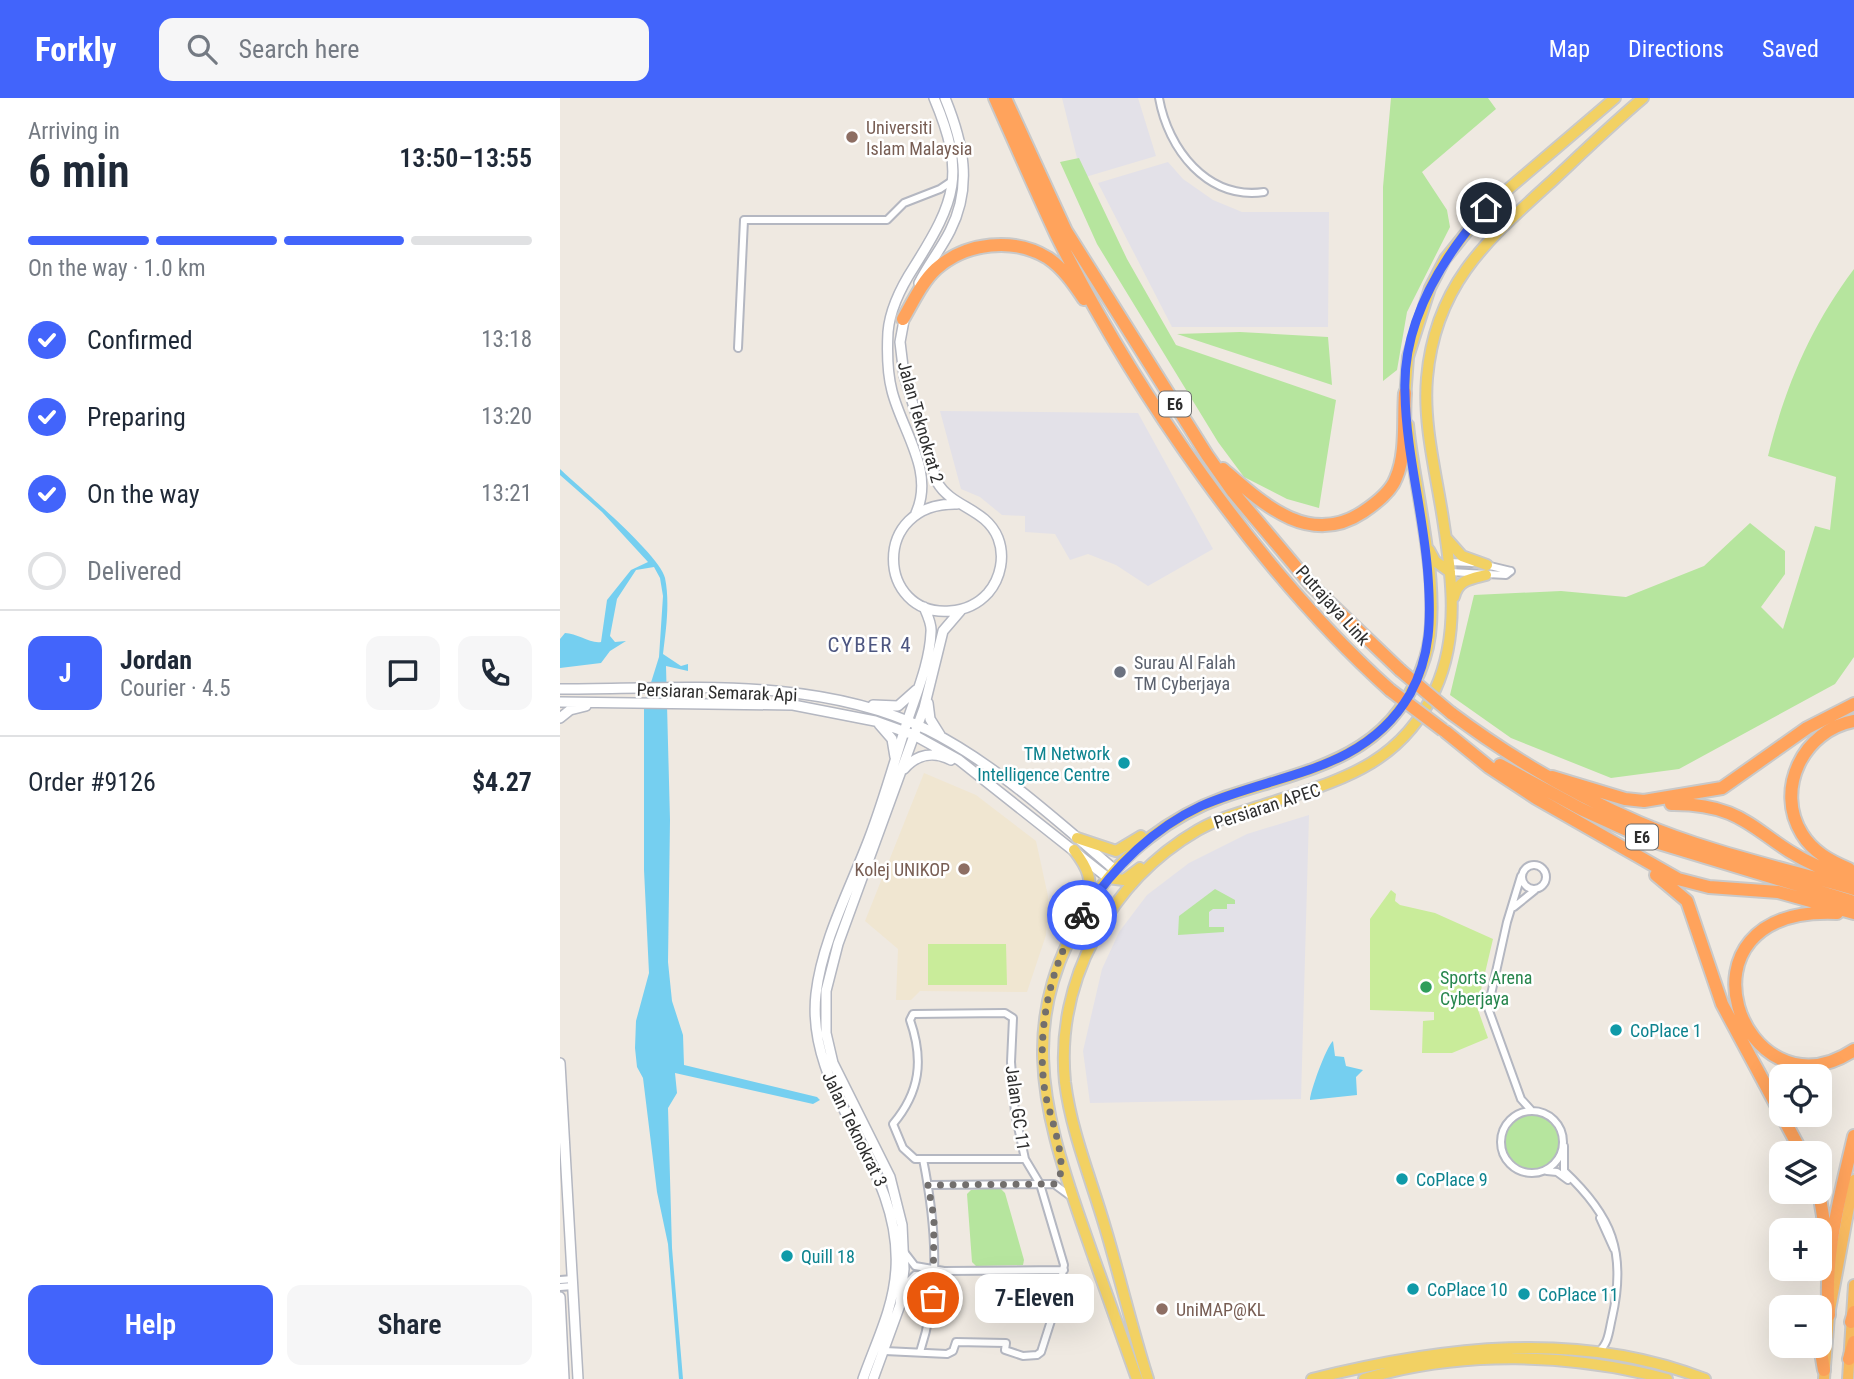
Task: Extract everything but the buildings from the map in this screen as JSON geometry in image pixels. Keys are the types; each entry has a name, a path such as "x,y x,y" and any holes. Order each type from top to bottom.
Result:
{"highway":[{"name":"Putrajaya Link","path":"995,98 1057,235 1128,362 1223,502 1300,597 1391,690 1445,731 1552,794 1649,840 1854,902"},
{"name":"Putrajaya Link","path":"1005,98 1066,231 1207,455 1312,586 1400,670 1451,713 1541,775 1665,833 1854,889"},
{"path":"904,319 929,277 949,260 977,248 1019,246 1048,258 1061,269 1128,362"},
{"path":"1207,455 1264,505 1294,522 1319,526 1344,521 1371,507 1395,481 1401,464 1405,393"},
{"path":"1541,775 1570,780 1625,799 1644,801 1723,788 1807,728 1854,704"},
{"path":"1854,722 1819,736 1810,745 1794,775 1794,815 1801,832 1813,848 1854,872"},
{"path":"1445,731 1489,767 1662,879 1687,901 1722,1004 1796,1141"},
{"path":"1570,780 1626,803 1700,804 1729,812 1815,865 1854,877"},
{"path":"1565,816 1671,875 1696,885 1778,892 1854,914"},
{"path":"1854,914 1816,912 1795,915 1771,924 1754,938 1742,955 1735,989 1742,1020 1753,1038 1776,1056 1803,1064 1835,1061 1854,1051"},
{"path":"1826,1295 1838,1206 1854,1136"},
{"path":"1828,1295 1854,1180"},
{"path":"1821,1204 1825,1228 1824,1295"},
{"path":"1848,1379 1854,1285"},
{"path":"1849,1359 1854,1342"}],"main road":[{"name":"Jalan Teknokrat 2","path":"916,513 924,486 892,390 889,327 895,300 948,206 953,180 949,134 934,98"},
{"name":"Jalan Teknokrat 2","path":"945,98 962,145 963,189 952,227 925,270 904,319 900,342 904,376 937,482 944,495 957,504"},
{"name":"Persiaran APEC","path":"1148,1379 1137,1362 1074,1200 1045,1095 1042,1047 1054,977 1076,924 1114,876 1155,833 1199,807 1323,767 1352,753 1375,736 1410,694 1426,656 1430,633 1426,541 1405,393 1408,357 1430,288 1445,259 1486,208 1615,98"},
{"name":"Persiaran APEC","path":"1137,1362 1076,1133 1066,1084 1063,1044 1067,1012 1080,967 1092,941 1130,887 1191,834 1230,816 1339,782 1364,769 1388,751 1415,722 1435,690 1449,648 1452,601 1426,400 1430,356 1450,294 1486,241 1643,98"},
{"path":"940,503 957,504 987,520 1001,550 1000,572 989,592 981,600 961,610 947,612 925,607 902,589 893,562 898,534 916,513 940,503"},
{"path":"1445,537 1462,556 1487,570"},
{"path":"1426,541 1431,557 1446,566 1429,592"},
{"path":"1452,601 1456,586 1487,570"},
{"path":"907,721 919,686 931,632 925,607"},
{"path":"912,731 929,691 943,631 961,610"},
{"path":"844,702 893,707 908,699 919,686"},
{"name":"Persiaran Semarak Api","path":"560,689 787,692 844,702 907,721"},
{"path":"929,691 930,719 943,738"},
{"name":"Persiaran Semarak Api","path":"560,702 793,705 943,738 1077,838 1114,876"},
{"path":"560,718 577,708 612,703"},
{"name":"Jalan Teknokrat 3","path":"863,1379 892,1297 896,1267 894,1225 878,1176 825,1068 814,1009 818,981 832,934 912,731 907,721"},
{"path":"876,722 891,739 897,769 934,754 978,773"},
{"name":"Persiaran Semarak Api","path":"912,731 978,773 1074,850 1114,876"},
{"name":"Jalan Teknokrat 3","path":"873,1379 885,1351 903,1286 905,1253 902,1225 893,1185 843,1087 829,1049 825,1017 828,979 897,769"},
{"path":"1077,838 1116,851 1166,821 1199,807"},
{"path":"1092,941 1104,910 1116,893 1114,876 1129,877 1162,849 1191,834"},
{"path":"1074,850 1085,865 1090,880 1090,890 1076,924"},
{"path":"560,1063 578,1379"},
{"path":"560,1297 564,1379"},
{"path":"1312,1379 1399,1358 1488,1348 1543,1348 1602,1357 1705,1379"},
{"path":"1364,1379 1409,1368 1470,1360 1602,1357 1667,1379"},
{"path":"1136,1379 1137,1362"},
{"path":"1137,1362 1154,1379"}],"street":[{"path":"1159,98 1171,137 1197,172 1233,189 1251,193 1264,192"},
{"path":"738,348 744,220 887,220 904,203 940,189 953,180"},
{"path":"940,189 948,206"},
{"path":"1446,566 1487,570"},
{"path":"1507,922 1517,903 1545,881 1546,874 1541,867 1530,865 1521,876 1507,922 1488,1008 1521,1099 1531,1111"},
{"path":"1521,876 1527,888 1537,889"},
{"name":"Jalan GC 11","path":"923,1159 908,1155 893,1124 908,1105 918,1083 919,1051 911,1017 918,1014 1011,1015 1012,1086 1025,1159"},
{"path":"1521,1099 1521,1112"},
{"path":"1602,1357 1615,1302 1617,1265 1617,1248 1593,1199 1564,1171 1564,1136 1558,1123 1546,1113 1521,1112 1503,1129 1502,1152 1516,1169 1528,1173 1557,1172 1589,1200 1608,1234 1617,1265"},
{"path":"1541,1172 1554,1164 1564,1146"},
{"path":"885,1351 949,1354 956,1342 1006,1343 1005,1349 1015,1354 1037,1355 1041,1352 1056,1305 1064,1260 1040,1184 1025,1159 923,1159 934,1218 935,1271 929,1325 920,1352"},
{"path":"1055,1183 1063,1166"},
{"path":"928,1185 1055,1183 1064,1188 1074,1200"},
{"path":"905,1253 915,1266 935,1271"},
{"path":"903,1286 915,1275 935,1271 1064,1270"},
{"path":"560,1280 573,1283"},
{"path":"560,1287 573,1283"}],"shaded area":[{"path":"1062,98 1138,98 1156,156 1082,178"},
{"path":"1168,162 1183,179 1213,200 1242,212 1329,212 1328,327 1172,327 1098,183"},
{"path":"940,411 1138,413 1213,549 1148,586 1116,565 1088,554 1070,560 1055,534 1025,532 1025,516 1002,515 980,497 961,489"},
{"name":"Kolej UNIKOP","path":"924,773 976,795 1036,841 1048,896 1046,935 1027,992 920,991 911,1000 896,1000 898,949 865,921"},
{"path":"1309,815 1301,1099 1090,1103 1083,1051 1102,969 1119,932 1147,895 1189,863 1247,834"}],"green space":[{"path":"1391,98 1488,98 1496,109 1422,172 1447,210 1450,227 1407,312 1397,370 1383,381 1383,187"},
{"path":"1079,158 1127,259 1176,345 1336,400 1319,508 1287,499 1244,477 1218,442 1097,244 1060,162"},
{"path":"1854,269 1854,657 1835,684 1679,769 1611,778 1511,738 1450,695 1474,595 1561,591 1626,597 1704,566 1750,523 1785,551 1785,574 1761,607 1783,629 1815,526 1830,530 1836,477 1768,456 1801,358 1825,313"},
{"path":"1240,332 1328,337 1332,385 1177,334"},
{"path":"1215,889 1235,900 1235,904 1227,904 1227,909 1213,909 1209,912 1209,927 1224,927 1224,932 1178,935 1179,916"},
{"name":"Sports Arena Cyberjaya","path":"1391,890 1396,894 1395,901 1400,905 1435,913 1493,939 1477,1007 1488,1038 1452,1053 1422,1053 1423,1021 1434,1020 1434,1012 1370,1010 1370,919"},
{"path":"928,944 1006,944 1007,985 928,985"},
{"path":"1532,1115 1551,1123 1559,1142 1551,1161 1532,1169 1513,1161 1505,1142 1513,1123"},
{"path":"1000,1188 1005,1193 1024,1260 1023,1265 976,1266 972,1262 967,1194 971,1190"}],"water":[{"path":"560,469 635,538 660,567 665,578 667,597 663,654 681,666 688,664 688,671 666,666 670,820 668,962 672,1001 683,1035 684,1065 817,1097 820,1100 813,1104 675,1073 677,1093 668,1108 672,1248 683,1379 679,1379 668,1244 657,1192 643,1078 637,1067 635,1048 636,1021 649,973 644,870 644,705 659,657 663,596 660,578 654,567 636,570 617,599 610,636 615,642 626,641 610,651 601,663 560,668 560,639 565,633 601,642 607,600 631,570 648,562 602,512 560,475"},
{"path":"1333,1041 1335,1056 1344,1057 1346,1066 1363,1070 1356,1077 1357,1095 1310,1100 1326,1052"}],"way so far":[{"path":"933,1298 936,1268 934,1218 928,1185 1054,1184 1059,1181 1063,1166 1045,1095 1042,1047 1047,1008 1060,957 1082,915"}],"place":[{"name":"Universiti Islam Malaysia","path":"852,137"},
{"name":"Surau Al Falah TM Cyberjaya","path":"1120,672"},
{"name":"TM Network Intelligence Centre","path":"1124,763"},
{"name":"Kolej UNIKOP","path":"964,869"},
{"name":"Sports Arena Cyberjaya","path":"1426,987"},
{"name":"CoPlace 1","path":"1616,1030"},
{"name":"CoPlace 9","path":"1402,1179"},
{"name":"Quill 18","path":"787,1256"},
{"name":"CoPlace 10","path":"1413,1289"},
{"name":"CoPlace 11","path":"1524,1294"},
{"name":"7-Eleven","path":"933,1298"},
{"name":"UniMAP@KL","path":"1162,1309"}],"district":[{"name":"CYBER 4","path":"870,645"}],"route":[{"path":"1082,915 1097,891 1123,861 1155,833 1214,801 1340,760 1375,736 1394,717 1410,694 1426,656 1430,615 1426,541 1408,432 1405,375 1423,307 1437,272 1464,233 1486,208"}]}
